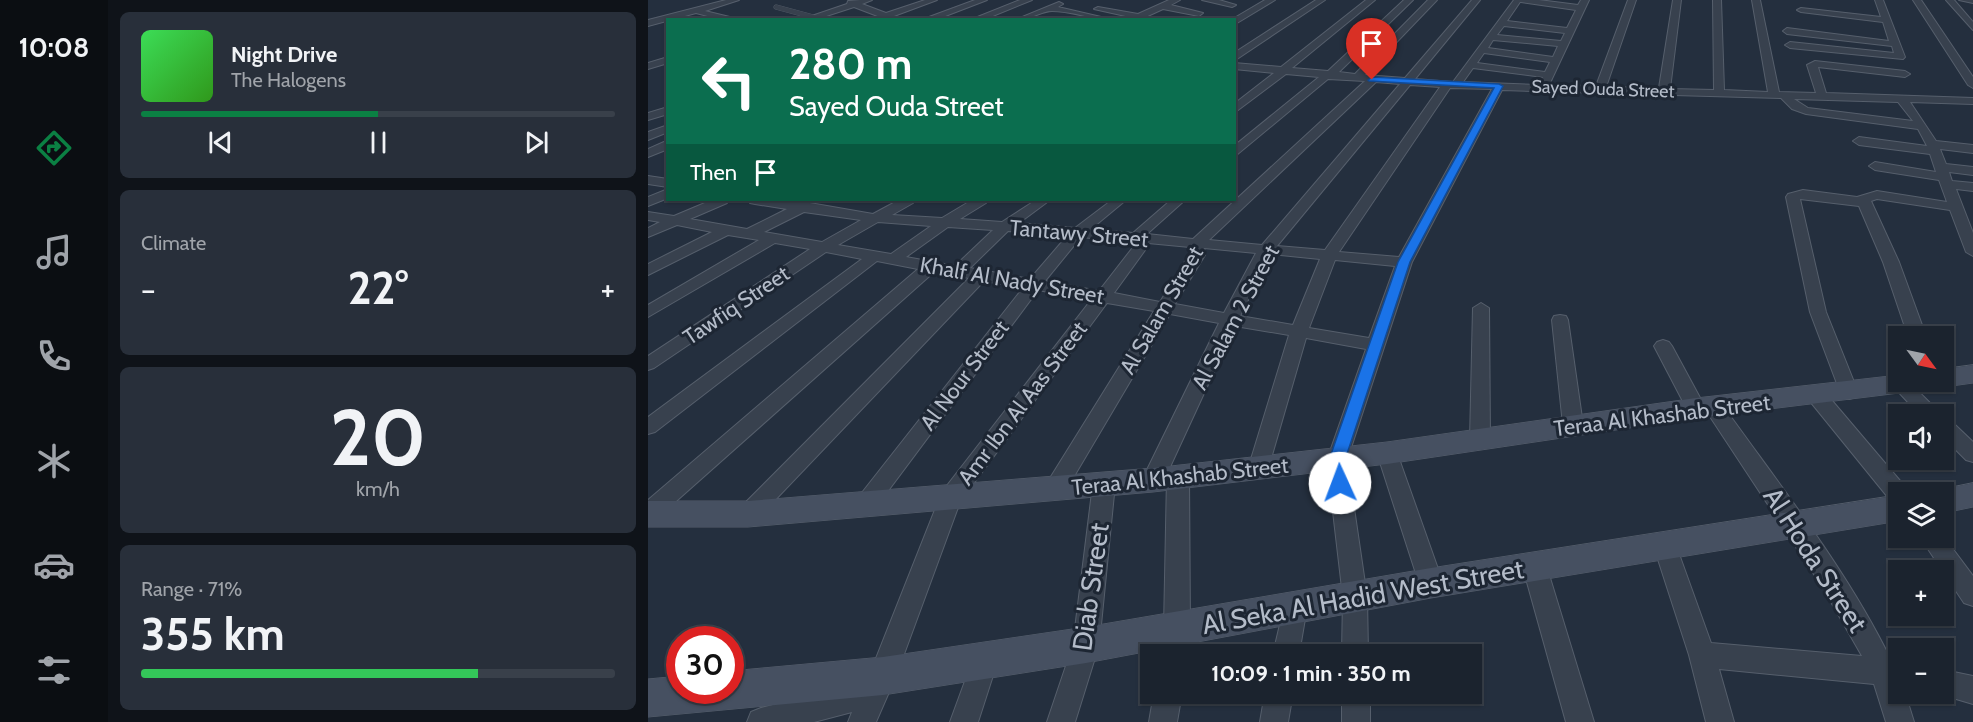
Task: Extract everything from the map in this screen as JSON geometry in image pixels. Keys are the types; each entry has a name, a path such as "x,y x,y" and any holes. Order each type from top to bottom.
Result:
{"street":[{"path":"672,18 735,0"},
{"path":"843,0 893,18 933,0"},
{"path":"810,18 868,0"},
{"path":"931,18 983,0"},
{"path":"979,18 1028,0"},
{"path":"1024,18 1070,0"},
{"path":"1086,7 1136,18 1176,0"},
{"path":"1206,0 1232,5"},
{"path":"1236,20 1271,0"},
{"path":"1236,57 1321,0"},
{"path":"1236,108 1371,0"},
{"path":"1236,151 1328,76 1409,0"},
{"name":"Al Salam Street","path":"1055,489 1197,255 1197,243 1364,79 1433,0"},
{"name":"Al Salam 2 Street","path":"1166,479 1230,318 1265,250 1404,82 1476,0"},
{"path":"1258,469 1299,331 1329,255 1452,85 1471,65 1519,0 1583,4 1543,87"},
{"path":"1600,89 1632,0"},
{"path":"1664,91 1677,0"},
{"path":"1717,0 1719,93"},
{"path":"1756,0 1779,95 1806,111 1922,126"},
{"path":"1798,0 1805,21"},
{"path":"1917,0 1973,85"},
{"path":"1950,0 1973,27"},
{"path":"1149,2 1199,13"},
{"path":"1877,4 1886,20 1922,126 1933,147 1973,252"},
{"path":"1050,8 1100,18"},
{"path":"1801,9 1886,20"},
{"path":"696,11 729,18"},
{"path":"1510,11 1521,13"},
{"path":"1564,18 1575,20"},
{"path":"648,25 666,20"},
{"path":"1501,23 1570,31"},
{"path":"648,25 666,29"},
{"path":"1880,30 1890,31"},
{"path":"1787,31 1895,44"},
{"path":"1491,37 1563,45"},
{"path":"1790,45 1900,57"},
{"path":"1482,50 1556,60"},
{"path":"651,70 666,61"},
{"path":"1822,96 1812,65 1821,64 1862,82 1908,88"},
{"path":"1471,65 1549,75"},
{"name":"Sayed Ouda Street","path":"1237,69 1452,85 1822,96 1862,82 1908,88 1973,101"},
{"path":"1355,644 1355,597 1337,460 1404,262 1499,86"},
{"path":"648,117 666,111"},
{"path":"648,135 666,129"},
{"path":"1859,141 1973,148"},
{"path":"648,153 666,145"},
{"path":"1875,166 1944,176 1973,187"},
{"path":"1944,176 1973,171"},
{"path":"648,180 666,183"},
{"path":"648,202 666,194"},
{"path":"1849,392 1818,312 1792,197 1803,194 1863,202"},
{"path":"1913,326 1890,262 1863,202 1865,196 1877,195 1973,215"},
{"path":"648,233 720,201"},
{"name":"Tantawy Street","path":"761,201 874,218 1005,226 1404,262"},
{"path":"749,234 814,201"},
{"name":"Tawfiq Street","path":"648,364 824,247 906,201"},
{"path":"894,259 945,222 979,201"},
{"path":"958,271 1005,226 1042,201"},
{"name":"Al Nour Street","path":"865,505 1034,284 1077,233 1119,201"},
{"name":"Amr Ibn Al Aas Street","path":"862,722 880,684 950,498 1141,246 1138,238 1140,233 1178,201"},
{"name":"Khalf Al Nady Street","path":"648,216 1375,345"},
{"path":"648,270 726,230"},
{"path":"648,312 773,238"},
{"path":"648,427 875,256"},
{"path":"648,514 931,266"},
{"path":"748,514 981,275"},
{"path":"1480,440 1481,308"},
{"path":"1560,321 1573,425"},
{"name":"Al Hoda Street","path":"1663,346 1705,408 1794,524 1888,667"},
{"path":"1954,377 1973,374"},
{"name":"Teraa Al Khashab Street","path":"648,514 748,514 1166,479 1337,460 1573,425 1888,387"},
{"path":"1816,395 1888,482"},
{"path":"1954,436 1973,454"},
{"path":"1387,453 1431,583"},
{"path":"1166,479 1175,641"},
{"name":"Diab Street","path":"1061,722 1086,645 1104,484"},
{"path":"1954,498 1973,495"},
{"name":"Al Seka Al Hadid West Street","path":"648,698 880,684 985,660 1086,645 1175,641 1295,607 1888,510"},
{"path":"1666,547 1702,655 1720,722"},
{"path":"1939,548 1973,595"},
{"path":"1535,568 1580,722"},
{"path":"1288,644 1295,607"},
{"path":"1702,655 1888,673"},
{"path":"964,722 985,660"},
{"path":"775,720 880,684"},
{"path":"1954,685 1973,690"},
{"path":"1163,722 1166,704"},
{"path":"1274,722 1277,704"},
{"path":"1356,704 1356,722"},
{"name":"Al Hoda Street","path":"1897,704 1900,722"}],"lane":[{"path":"776,7 813,17"}],"route":[{"path":"1340,483 1337,460 1404,262 1499,86 1372,80"}]}
